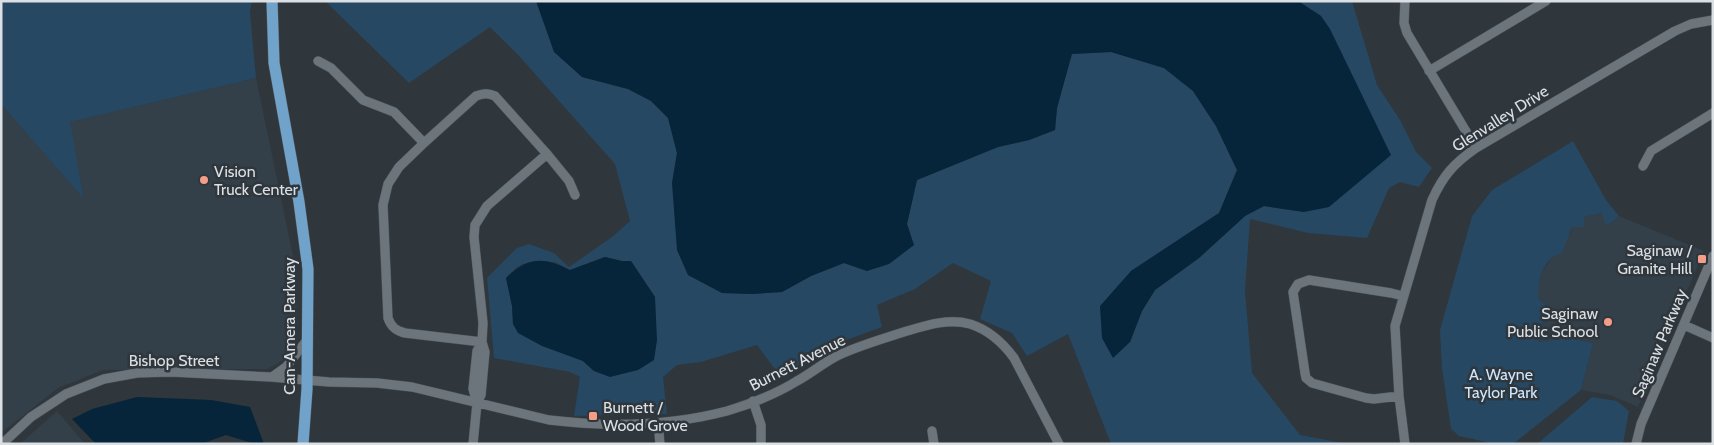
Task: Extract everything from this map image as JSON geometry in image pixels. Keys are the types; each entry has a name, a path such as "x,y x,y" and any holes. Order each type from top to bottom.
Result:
{"main road":[{"name":"Can-Amera Parkway","path":"272,1 274,63 308,269 307,380 303,444"}],"street":[{"path":"1405,1 1404,23 1407,33 1476,148"},
{"path":"1429,71 1546,1"},
{"name":"Glenvalley Drive","path":"1405,444 1399,396 1395,326 1432,200 1440,183 1457,161 1476,148 1674,31 1692,24 1713,20"},
{"path":"318,61 331,68 363,100 394,112 424,142"},
{"path":"482,342 405,333 396,330 391,325 388,318 383,205 384,194 392,176 398,167 424,142 476,96 483,93 495,96 570,182 575,195"},
{"path":"1643,166 1651,151 1713,113"},
{"path":"473,444 477,403 473,389 477,352 482,342 483,324 474,225 487,206 547,154"},
{"name":"Saginaw Parkway","path":"1636,444 1643,419 1713,256"},
{"path":"1399,396 1366,398 1308,381 1305,373 1293,292 1298,284 1309,280 1391,292 1403,296"},
{"name":"Burnett Avenue","path":"307,380 377,383 412,387 550,420 589,424 658,423 710,415 753,401 795,383 849,351 930,324 953,322 970,324 988,332 1008,350 1059,444"},
{"path":"1684,324 1713,338"},
{"path":"271,377 286,367 308,340"},
{"name":"Bishop Street","path":"2,444 46,406 66,394 104,379 154,372 307,380"},
{"path":"753,401 761,426 761,444"},
{"path":"658,423 660,444"},
{"path":"932,431 934,444"}],"shaded area":[{"path":"536,1 1298,1 1321,16 1330,29 1391,155 1329,207 1304,212 1264,206 1245,216 1199,258 1155,290 1142,311 1130,342 1113,358 1102,338 1100,306 1131,271 1219,213 1237,170 1216,126 1193,91 1164,68 1111,52 1072,54 1057,108 1055,130 1029,140 998,147 917,180 907,224 914,245 889,264 867,271 844,263 811,276 782,292 722,293 688,275 677,250 672,183 677,153 668,118 651,101 628,89 582,77 554,52"},
{"path":"256,78 293,256 298,325 291,349 283,360 268,369 103,370 58,388 1,433 1,104 84,198 69,122"},
{"name":"Saginaw Public School","path":"1602,213 1610,224 1619,216 1704,251 1638,407 1610,395 1581,390 1593,343 1569,338 1538,342 1547,306 1539,299 1537,290 1542,272 1570,234 1572,227 1585,227 1584,217"},
{"path":"605,257 631,261 655,297 657,340 654,360 638,370 610,377 594,371 583,361 542,346 518,333 513,324 512,306 506,278 521,266 536,261 552,262 570,270"},
{"path":"137,397 211,400 250,407 264,444 255,444 226,435 201,444 96,444 72,419 92,409"},
{"path":"57,411 85,444 20,444"}],"green space":[{"path":"1,1 252,1 250,12 256,78 70,122 84,199 1,104"},
{"path":"325,1 536,1 555,52 582,77 628,89 651,101 668,118 677,153 672,183 688,275 722,293 752,294 782,292 811,276 844,263 867,271 914,245 907,224 917,180 998,147 1029,140 1055,130 1057,108 1071,54 1111,52 1164,68 1193,91 1216,126 1237,170 1219,213 1131,271 1130,342 1142,311 1155,290 1199,258 1245,216 1264,206 1304,212 1321,16 1298,1 1352,1 1377,85 1400,120 1416,152 1432,168 1419,187 1400,182 1389,188 1367,238 1308,233 1250,219 1245,291 1252,373 1300,435 1348,444 1111,444 1068,334 1027,356 1012,333 980,319 991,281 953,263 915,289 877,305 882,327 835,344 779,377 757,345 701,362 677,365 663,377 667,414 574,416 580,377 570,372 494,358 487,278 517,248 529,244 554,253 569,267 612,237 630,221 615,164 520,57 490,27 409,83","holes":["605,257 631,261 655,297 655,316 594,371 583,361 564,354 513,324 512,306 506,278 516,268 523,264 555,262 570,270"]},
{"name":"A. Wayne Taylor Park","path":"1573,141 1606,200 1619,216 1610,224 1605,223 1602,213 1584,217 1585,227 1572,227 1562,253 1550,259 1540,278 1539,299 1547,306 1538,342 1569,338 1593,343 1581,390 1513,444 1495,444 1459,436 1451,429 1442,369 1440,330 1472,216 1492,190"},
{"path":"1592,397 1617,401 1629,411 1623,444 1537,444"}],"place":[{"name":"Vision Truck Center","path":"204,180"},
{"name":"Saginaw / Granite Hill","path":"1702,259"},
{"name":"Saginaw Public School","path":"1608,322"},
{"name":"Burnett / Wood Grove","path":"593,416"}]}
